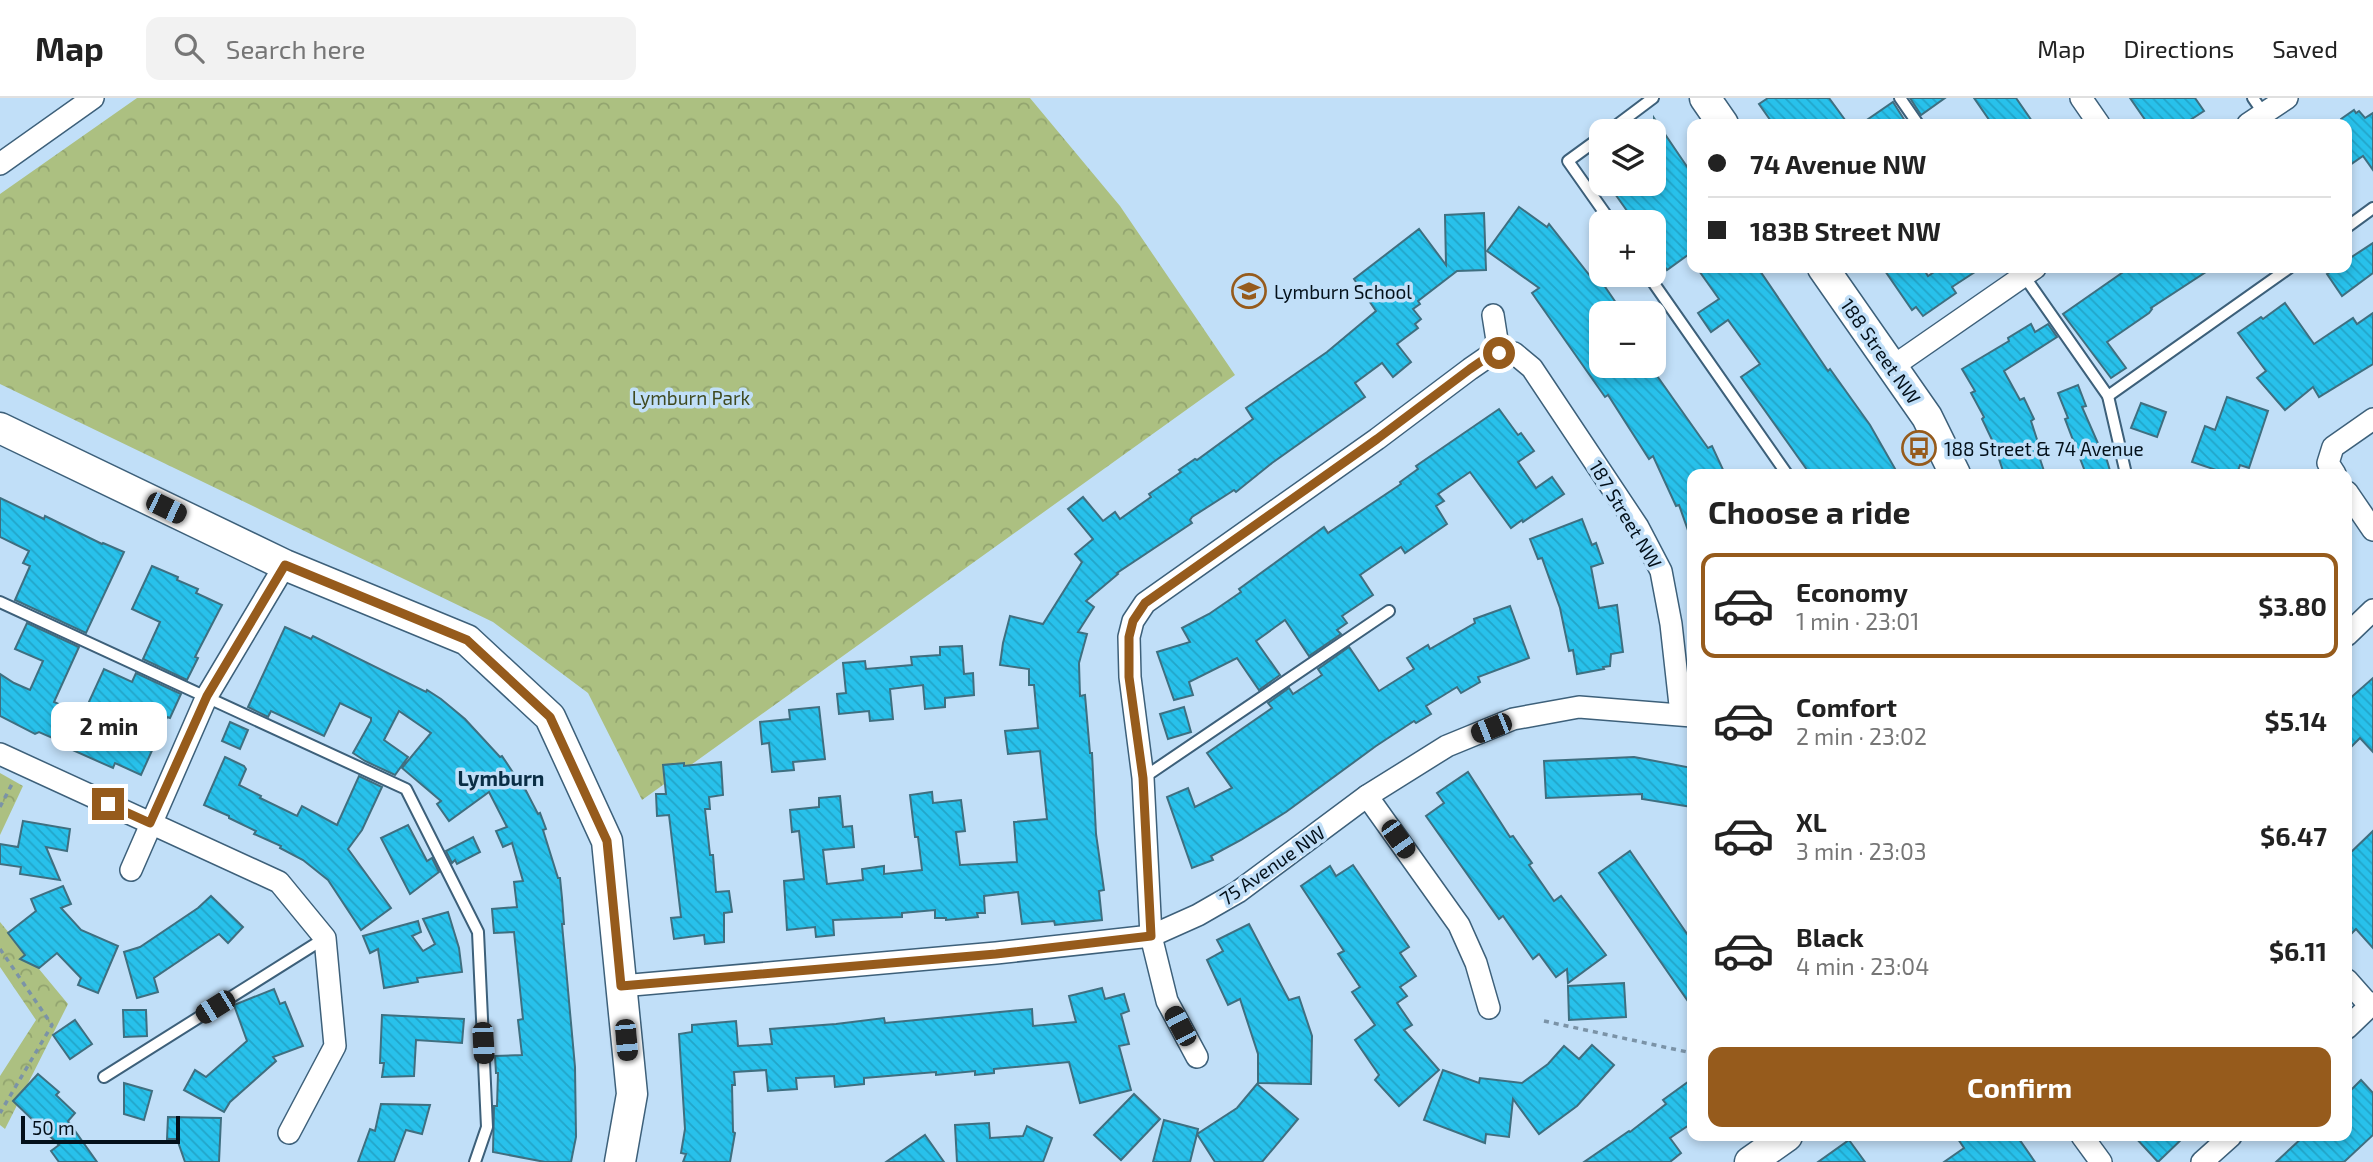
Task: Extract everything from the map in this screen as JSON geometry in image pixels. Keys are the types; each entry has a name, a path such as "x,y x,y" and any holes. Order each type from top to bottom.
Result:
{"street":[{"path":"0,164 93,98"},
{"path":"1705,98 1720,119"},
{"path":"2081,98 2096,119"},
{"path":"2255,112 2287,98"},
{"name":"188 Street NW","path":"1826,273 1927,417 1953,469"},
{"path":"1892,367 2022,273"},
{"path":"1197,1057 1167,1001 1151,936 1143,778 1129,677 1129,637 1133,621 1145,603 1377,439 1470,369 1499,353 1493,315"},
{"name":"187 Street NW","path":"1499,353 1514,353 1532,368 1638,527 1661,571 1686,715"},
{"path":"2332,469 2328,463 2333,447 2373,419"},
{"path":"0,428 285,565 467,640 550,717 607,841 632,1094 620,1162"},
{"path":"2352,499 2373,530"},
{"path":"131,870 207,696 285,565"},
{"path":"2352,630 2373,610"},
{"name":"75 Avenue NW","path":"621,986 996,954 1151,936 1198,915 1238,892 1367,796 1447,746 1513,719 1579,706 1686,715"},
{"path":"0,754 279,882 326,938 335,1046 289,1133"},
{"path":"1367,796 1459,925 1476,963 1489,1009"},
{"path":"2352,985 2372,1004 2352,1023"},
{"path":"1750,1162 1780,1141"},
{"path":"2086,1141 2101,1162"},
{"path":"2203,1162 2226,1141"}],"lane":[{"path":"1625,119 1653,98"},
{"path":"1900,98 1915,119"},
{"path":"1589,146 1568,161 1589,191"},
{"path":"2352,223 2373,208"},
{"path":"2028,273 2108,396 2125,469"},
{"path":"2108,396 2282,273"},
{"path":"1656,287 1784,469"},
{"path":"0,602 406,789 478,932 487,1127 475,1162"},
{"path":"1143,778 1390,611"},
{"path":"104,1077 326,938"}],"path":[{"path":"0,807 22,764"},
{"path":"0,949 52,1024 0,1113"},
{"path":"1544,1021 1687,1052"}],"green space":[{"name":"Lymburn Park","path":"137,98 1030,98 1120,206 1235,375 642,800 588,693 493,622 0,384 0,194"},
{"path":"0,773 23,786 0,835"},
{"path":"0,922 68,1004 5,1129 0,1125 0,1076 36,1020 0,967"}],"building":[{"path":"1768,98 1829,98 1844,119 1770,119 1759,104"},
{"path":"1910,98 1945,98 1921,115"},
{"path":"1974,98 2016,98 2031,119 1989,119"},
{"path":"2130,98 2195,98 2204,111 2192,119 2145,119"},
{"path":"1893,102 1904,119 1868,119"},
{"path":"2354,110 2356,113 2359,111 2365,118 2373,113 2373,170 2363,156 2352,164 2352,119 2341,119"},
{"path":"1666,136 1687,167 1687,256 1667,270 1666,210 1626,210 1617,196 1666,196"},
{"path":"1519,207 1547,227 1549,224 1589,275 1589,287 1605,287 1615,301 1589,301 1589,374 1532,293 1539,288 1487,251"},
{"path":"1484,213 1486,270 1457,271 1418,301 1420,304 1413,309 1421,319 1415,324 1418,328 1397,344 1411,362 1393,377 1382,363 1355,383 1365,397 1236,492 1234,490 1192,517 1192,523 1117,573 1086,601 1094,607 1078,632 1087,634 1079,663 1080,696 1085,695 1092,753 1096,834 1104,890 1099,891 1102,920 1055,925 1054,921 1022,924 1018,892 984,896 985,913 977,913 978,917 946,920 935,918 935,910 902,913 902,917 833,920 834,935 816,937 815,927 787,930 784,881 804,879 799,831 792,832 790,810 819,807 819,798 840,796 843,827 852,826 854,847 823,850 827,884 863,880 862,869 884,866 884,874 922,870 910,795 932,792 933,803 961,800 965,831 956,832 960,865 1017,862 1014,822 1047,819 1040,751 1008,754 1005,731 1038,728 1034,685 1029,685 1029,669 1000,665 1003,643 1010,616 1043,624 1082,562 1075,554 1093,539 1068,509 1083,497 1103,521 1115,512 1120,519 1151,497 1149,494 1181,472 1179,470 1253,419 1246,408 1327,352 1376,311 1354,279 1419,229 1446,265 1445,215"},
{"path":"2373,243 2373,273 2342,296 2327,274 2352,273 2352,257"},
{"path":"1701,273 1761,273 1828,371 1830,369 1870,425 1895,469 1806,469 1741,377 1760,364 1728,320 1711,332 1698,313 1719,299"},
{"path":"1886,273 1926,273 1928,276 1932,273 1973,273 1952,287 1956,293 1923,316 1916,307 1912,310"},
{"path":"2122,273 2204,273 2151,308 2149,313 2107,342 2126,368 2111,378 2063,314"},
{"path":"2285,303 2314,344 2353,318 2357,324 2373,313 2373,364 2319,397 2313,387 2285,410 2257,378 2266,371 2238,333"},
{"path":"2031,324 2035,332 2048,324 2057,337 2004,371 2020,400 2024,398 2034,419 2031,421 2043,458 2040,459 2043,469 2002,469 1982,419 1984,417 1971,393 1975,391 1962,369 2009,341 2008,338"},
{"path":"1592,378 1658,378 1708,448 1712,446 1723,469 1687,469 1687,528 1679,505 1676,506 1653,456 1649,459 1608,395 1605,397"},
{"path":"2078,385 2086,406 2082,407 2100,448 2103,447 2110,469 2084,469 2058,393"},
{"path":"2227,397 2268,411 2249,468 2240,465 2239,469 2213,469 2192,462 2205,426 2215,430"},
{"path":"2141,403 2166,412 2157,437 2131,428"},
{"path":"1499,409 1534,451 1518,462 1536,488 1552,477 1564,494 1511,528 1470,472 1438,494 1444,501 1436,506 1447,524 1405,553 1401,547 1360,575 1373,595 1342,616 1347,623 1337,630 1341,634 1309,656 1285,620 1256,641 1280,675 1259,690 1237,658 1189,682 1193,695 1174,700 1157,652 1190,642 1182,628 1209,614 1241,592 1239,589 1324,527 1328,533 1401,484 1400,482 1418,469 1416,466"},
{"path":"0,498 124,552 86,633 15,600 30,566 23,563 29,551 0,537"},
{"path":"1582,519 1592,545 1596,543 1603,563 1591,567 1599,608 1617,605 1623,652 1611,654 1610,666 1603,667 1604,669 1577,674 1573,650 1569,651 1560,608 1542,558 1538,559 1530,539"},
{"path":"152,566 178,577 177,580 198,589 196,593 222,605 195,657 198,658 187,680 143,659 160,622 132,609"},
{"path":"1510,606 1529,658 1478,677 1480,682 1461,693 1457,687 1426,706 1431,714 1416,723 1414,721 1376,746 1286,812 1211,856 1213,860 1192,868 1167,797 1188,788 1195,807 1232,788 1207,753 1272,708 1268,703 1289,688 1293,694 1322,675 1318,669 1349,647 1379,691 1414,669 1407,658 1428,645 1430,649 1475,623 1474,619"},
{"path":"27,623 79,647 54,702 83,715 104,669 132,682 136,673 181,694 170,718 167,717 141,775 115,763 113,768 68,748 69,745 39,732 35,734 0,716 0,674 30,690 43,661 15,649"},
{"path":"285,627 311,639 313,636 441,699 502,756 522,783 538,814 540,813 546,829 543,830 560,878 562,898 575,1067 576,1137 571,1162 545,1162 493,1152 498,1073 495,1056 522,1055 518,1020 523,1019 514,932 494,933 492,909 517,907 514,882 523,881 512,843 503,847 496,831 507,827 489,792 449,821 437,804 441,801 402,768 431,733 399,711 384,740 408,757 395,775 353,753 371,718 340,703 324,736 271,711 268,717 248,707"},
{"path":"962,646 964,674 973,673 974,695 945,698 945,707 925,709 923,685 890,689 893,719 870,721 869,711 839,714 837,694 846,693 843,663 865,661 866,669 912,665 911,657 940,655 940,647"},
{"path":"2373,678 2373,752 2360,738 2352,746 2352,697"},
{"path":"819,707 825,759 793,762 794,770 772,772 769,743 762,744 760,722 790,719 789,710"},
{"path":"1184,707 1191,732 1168,739 1160,714"},
{"path":"230,722 248,730 240,749 222,741"},
{"path":"225,757 244,766 246,769 239,785 261,796 260,798 297,816 302,806 337,825 359,776 382,787 362,830 348,849 391,908 361,930 328,880 303,860 254,834 256,831 229,816 204,805"},
{"path":"1634,757 1687,767 1687,806 1642,799 1642,794 1546,798 1544,761"},
{"path":"721,762 723,795 709,797 710,809 705,809 716,892 729,891 732,912 724,913 724,942 705,944 704,935 674,939 671,918 681,917 669,815 657,816 656,794 666,794 663,765"},
{"path":"1468,772 1510,837 1513,836 1532,863 1529,865 1554,901 1561,896 1606,955 1568,983 1567,969 1556,977 1539,954 1533,959 1503,916 1499,919 1426,816 1444,803 1437,793"},
{"path":"23,821 70,829 67,851 46,847 60,880 20,874 21,867 0,864 0,844 18,847"},
{"path":"408,825 427,861 432,858 439,872 410,894 381,838"},
{"path":"2373,831 2373,948 2356,929 2352,933 2352,851"},
{"path":"473,837 480,852 457,864 455,860 452,863 446,851"},
{"path":"1630,851 1687,934 1687,1000 1599,873"},
{"path":"1353,865 1409,947 1400,953 1416,976 1400,987 1407,996 1397,1003 1412,1025 1404,1030 1439,1070 1399,1106 1375,1080 1379,1075 1355,1040 1375,1025 1352,992 1360,987 1338,954 1344,951 1301,886 1330,866 1336,876"},
{"path":"63,886 71,904 61,908 81,930 118,946 98,993 78,985 81,978 57,953 39,968 20,959 25,955 8,933 36,911 31,899"},
{"path":"211,896 243,927 228,943 219,934 154,978 158,992 137,998 124,952 140,947 198,908"},
{"path":"448,912 459,948 462,972 417,978 418,982 384,988 378,949 370,953 363,936 418,921 421,932 412,936 423,951 435,944 423,919"},
{"path":"1249,924 1289,1000 1299,997 1312,1036 1311,1084 1258,1083 1258,1054 1240,999 1228,1005 1207,960 1223,951 1217,940"},
{"path":"1624,983 1626,1017 1569,1020 1568,986"},
{"path":"1102,988 1105,999 1124,994 1129,1011 1121,1014 1129,1044 1119,1046 1131,1090 1080,1103 1069,1062 994,1069 994,1073 975,1075 975,1071 936,1075 936,1072 864,1078 864,1084 835,1087 834,1076 796,1078 797,1089 768,1091 766,1070 734,1072 735,1085 732,1085 735,1133 730,1162 683,1162 686,1154 681,1153 685,1129 679,1034 692,1032 692,1025 736,1021 738,1046 772,1044 770,1029 884,1018 885,1023 1032,1009 1033,1026 1076,1022 1069,996"},
{"path":"274,989 280,1004 285,1002 303,1046 273,1057 276,1061 230,1102 224,1112 184,1090 195,1070 206,1077 247,1041 234,1005"},
{"path":"123,1010 146,1010 147,1036 124,1037"},
{"path":"382,1015 464,1019 462,1043 416,1040 414,1076 382,1077"},
{"path":"75,1020 92,1044 70,1059 53,1035"},
{"path":"1592,1045 1614,1065 1577,1106 1539,1134 1513,1099 1509,1137 1486,1134 1485,1143 1424,1120 1443,1070 1479,1083 1480,1078 1522,1083 1548,1064 1564,1046 1579,1059"},
{"path":"38,1074 59,1092 56,1095 75,1113 68,1121 97,1162 59,1162 51,1151 59,1145 13,1101"},
{"path":"2361,1080 2373,1093 2373,1135 2344,1162 2276,1162 2299,1141 2352,1141 2352,1089"},
{"path":"124,1083 152,1091 144,1120 124,1114"},
{"path":"1687,1083 1687,1126 1670,1138 1681,1153 1670,1162 1584,1162 1666,1104 1663,1100"},
{"path":"1257,1084 1298,1119 1262,1162 1215,1162 1197,1134 1237,1108"},
{"path":"1134,1094 1160,1119 1121,1160 1094,1135"},
{"path":"381,1104 430,1105 422,1134 406,1130 394,1162 358,1162 370,1129 375,1131"},
{"path":"168,1117 221,1118 219,1162 185,1162 177,1139 167,1139"},
{"path":"1164,1120 1198,1129 1190,1162 1153,1162"},
{"path":"989,1123 990,1138 1023,1136 1027,1126 1052,1138 1043,1162 957,1162 955,1125"},
{"path":"925,1135 944,1162 886,1162"},
{"path":"1850,1141 1865,1162 1818,1162"},
{"path":"1959,1141 2020,1141 2035,1162 1944,1162 1964,1148"},
{"path":"2139,1141 2180,1141 2158,1162"}],"place":[{"name":"Lymburn School","path":"1249,291"},
{"name":"188 Street & 74 Avenue","path":"1919,448"}],"district":[{"name":"Lymburn","path":"501,777"}],"route":[{"path":"108,804 150,823 207,696 285,565 467,640 550,717 607,841 621,986 996,954 1151,936 1143,778 1129,677 1129,637 1133,621 1145,603 1377,439 1470,369 1499,353"}]}
